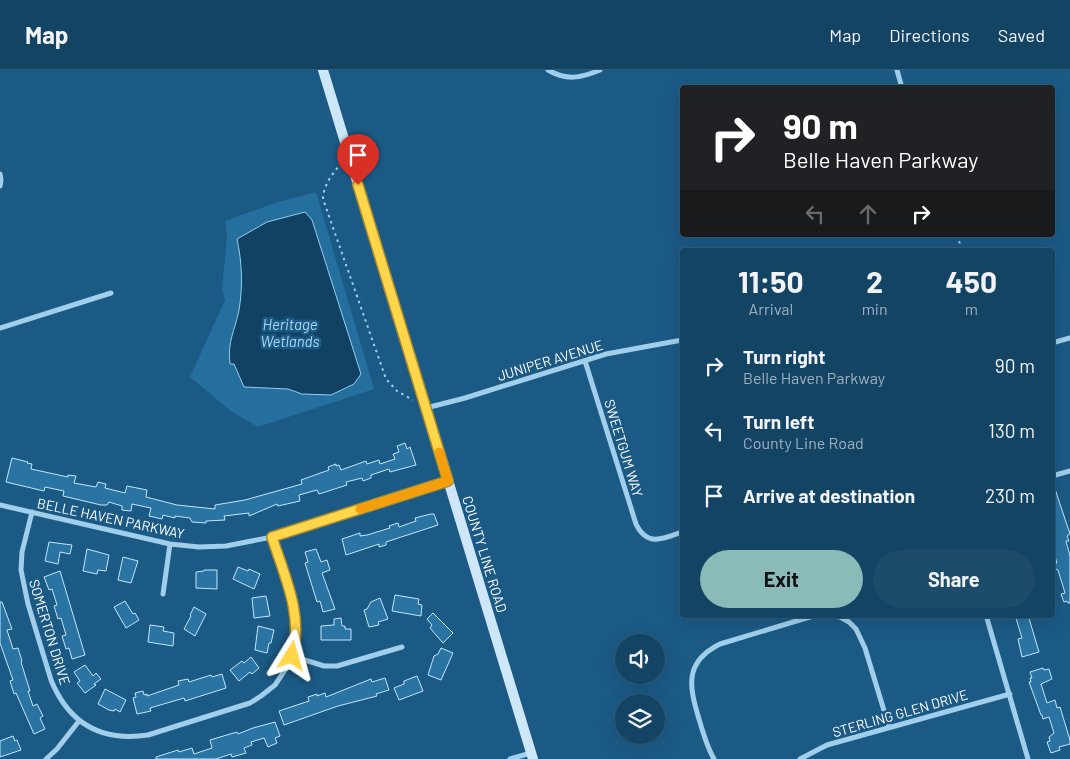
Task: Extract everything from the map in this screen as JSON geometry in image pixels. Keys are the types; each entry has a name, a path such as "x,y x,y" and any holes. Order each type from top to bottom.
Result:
{"main road":[{"name":"COUNTY LINE ROAD","path":"323,70 532,756"}],"street":[{"path":"548,70 570,79 600,70"},
{"path":"897,70 901,85"},
{"path":"0,174 0,186"},
{"path":"0,328 111,293"},
{"path":"1055,342 1070,338"},
{"name":"JUNIPER AVENUE","path":"426,408 465,398 606,354 680,340"},
{"name":"SWEETGUM WAY","path":"585,360 640,532 647,538 658,540 680,533"},
{"path":"1055,475 1070,471"},
{"name":"BELLE HAVEN PARKWAY","path":"0,505 170,544 199,547 226,546 272,537 448,481"},
{"name":"SOMERTON DRIVE","path":"32,512 22,552 22,583 56,692 79,721"},
{"path":"46,759 57,749 79,721 98,731 116,736 134,737 148,735 238,708 250,703 269,690 283,673 292,656 296,636 296,618 272,537"},
{"path":"164,594 170,544"},
{"path":"714,759 706,742 692,697 691,686 695,665 706,652 720,644 806,618"},
{"path":"840,618 849,622 856,630 865,648 889,727"},
{"path":"987,618 1028,759"},
{"path":"292,656 324,666 336,666 402,647"},
{"name":"STERLING GLEN DRIVE","path":"800,759 827,746 1010,694"},
{"path":"510,759 532,756"}],"path":[{"path":"349,156 332,175 324,189 323,198 386,379 397,391 426,408"}],"shaded area":[{"name":"Heritage Wetlands","path":"316,192 374,389 258,427 232,412 190,377 225,300 222,290 227,236 225,221 275,203"}],"water":[{"name":"Heritage Wetlands","path":"305,212 312,220 361,374 354,384 331,395 302,394 288,389 244,387 234,364 230,364 229,356 230,342 239,310 241,292 241,265 237,239 267,222"}],"building":[{"path":"405,443 407,449 410,447 416,465 390,472 389,469 371,475 371,478 363,481 362,478 346,482 347,485 319,494 317,490 299,495 300,501 278,506 277,504 249,516 249,513 224,516 225,520 206,521 206,523 192,522 190,518 175,516 175,518 163,515 162,519 149,516 151,508 132,504 131,511 122,510 122,506 109,502 107,505 101,505 63,496 64,491 45,487 44,491 6,482 12,458 32,464 31,469 68,477 68,475 76,476 74,483 96,487 98,482 106,484 105,488 125,493 127,486 147,490 146,497 177,505 215,509 215,505 245,500 302,484 301,480 329,470 328,467 336,464 336,466 339,465 341,470 366,461 367,464 379,460 380,464 395,459 393,454 399,452 397,446"},
{"path":"1055,489 1070,534 1067,536 1069,541 1066,541 1070,556 1070,603 1064,602 1061,594 1065,593 1058,570 1055,568 1055,563 1057,563 1055,557"},
{"path":"434,514 438,525 386,542 386,545 379,547 379,544 346,555 342,539 360,533 360,536 367,535 390,528 389,526 398,523 399,527 416,521 415,518"},
{"path":"49,542 72,545 70,554 60,552 58,564 45,561"},
{"path":"87,549 109,555 106,571 98,570 97,574 83,571"},
{"path":"316,549 321,562 327,560 330,570 322,573 335,609 323,612 320,601 317,602 305,563 308,562 305,552"},
{"path":"123,557 138,561 131,583 118,580"},
{"path":"238,567 260,574 254,589 233,579"},
{"path":"217,570 217,589 196,588 196,572"},
{"path":"60,571 85,655 72,659 69,648 66,649 62,636 66,635 61,618 58,619 54,606 57,605 52,589 49,590 44,577"},
{"path":"395,595 419,599 418,604 422,605 421,616 392,611"},
{"path":"266,596 270,616 254,618 252,598"},
{"path":"380,598 388,619 378,622 379,625 369,627 364,610 367,609 371,602"},
{"path":"125,601 139,620 126,628 114,607"},
{"path":"0,602 2,602 12,629 7,630 13,649 18,648 33,706 37,704 43,716 40,718 45,729 34,734 16,693 14,694 10,681 13,680 0,643"},
{"path":"194,607 206,614 195,636 184,629"},
{"path":"433,613 453,633 443,643 430,628 432,625 427,619"},
{"path":"341,618 342,626 345,626 345,629 351,629 351,640 321,640 321,626 334,625 334,619"},
{"path":"1016,618 1029,618 1039,652 1022,657 1018,639 1022,638"},
{"path":"150,625 164,627 163,631 174,633 173,646 148,642"},
{"path":"258,626 274,630 267,653 255,650"},
{"path":"441,648 453,653 441,680 428,675 434,656 438,654"},
{"path":"251,657 259,668 252,674 250,672 239,681 230,670"},
{"path":"85,665 93,676 96,673 101,679 85,693 77,683 80,681 74,672"},
{"path":"1043,668 1044,670 1049,669 1052,679 1041,684 1047,703 1055,700 1057,708 1060,707 1070,740 1070,744 1059,747 1060,750 1051,753 1047,742 1050,741 1049,737 1054,733 1049,717 1043,719 1041,715 1029,682 1031,682 1030,678 1032,678 1030,672"},
{"path":"222,674 226,688 185,701 184,698 150,708 151,711 137,714 133,698 136,697 135,693 143,691 144,695 147,694 147,696 179,685 178,681 188,679 189,682 211,675 212,677"},
{"path":"417,676 423,691 399,700 394,688 404,684 404,681"},
{"path":"385,678 389,690 376,694 377,696 338,706 284,725 279,711 309,701 308,697 325,693 326,697 371,679 372,682"},
{"path":"105,689 126,700 120,712 115,709 114,711 109,710 98,704"},
{"path":"275,722 280,736 275,738 277,743 268,747 264,738 251,742 252,745 244,748 246,753 232,757 231,754 216,759 156,759 156,757 178,750 179,752 192,748 194,754 212,748 210,740 237,732 238,734"},
{"path":"13,736 21,750 0,757 0,741"}],"slow traffic":[{"path":"360,509 448,481 439,452"}],"route":[{"path":"292,656 296,636 296,618 272,537 448,481 358,185"}]}
